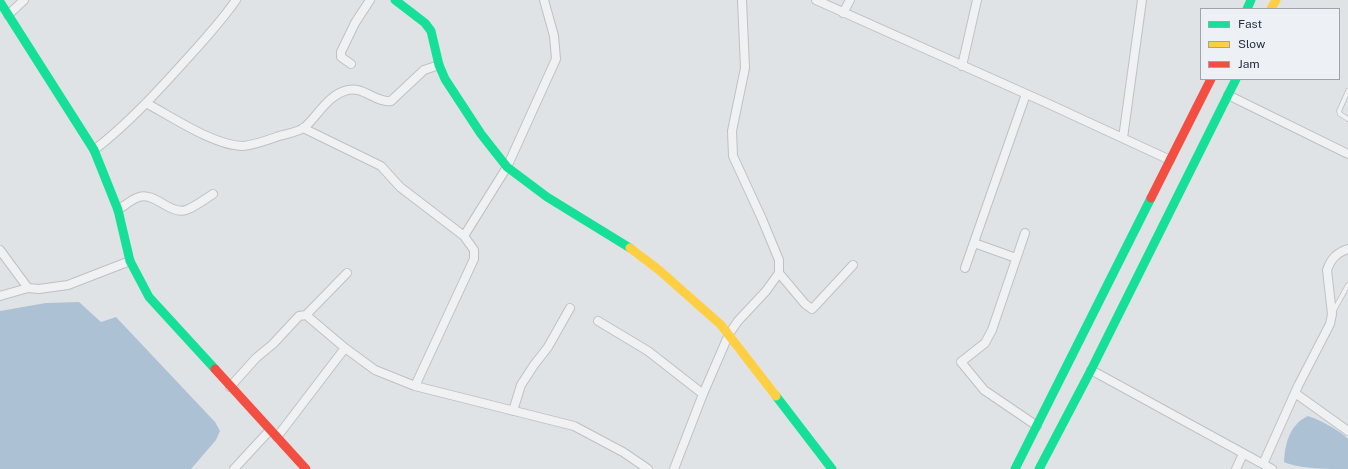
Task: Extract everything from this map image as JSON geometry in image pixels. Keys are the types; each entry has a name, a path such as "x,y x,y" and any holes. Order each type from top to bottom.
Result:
{"street":[{"path":"8,15 24,0"},
{"path":"94,150 122,129 225,16 236,0"},
{"path":"351,64 341,57 341,52 355,23 370,0"},
{"path":"395,0 425,24 431,31 439,65 445,79 481,134 507,167 547,197 623,243 658,270 721,324 832,469"},
{"path":"464,236 507,167 556,59 554,36 544,0"},
{"path":"674,469 703,394 729,334 738,321 766,291 779,273 779,260 762,219 734,160 732,150 732,131 745,68 742,0"},
{"path":"816,0 1170,160"},
{"path":"843,13 850,0"},
{"path":"962,66 976,0"},
{"path":"1123,138 1142,0"},
{"path":"0,2 94,150 118,210 130,261 149,297 306,469"},
{"path":"146,102 189,127 227,144 244,146 259,143 303,128 330,99 347,90 354,89 386,102 391,101 424,70 439,65"},
{"path":"1015,469 1211,80"},
{"path":"1039,469 1091,370 1236,80"},
{"path":"965,268 979,223 1026,94"},
{"path":"1228,95 1348,154"},
{"path":"303,128 381,166 400,186 464,236 474,250 474,259 415,386"},
{"path":"118,210 136,197 142,196 152,198 180,210 185,210 213,194"},
{"path":"1025,233 992,330 985,343 961,362 984,390 1037,426"},
{"path":"974,243 1016,258"},
{"path":"1263,464 1295,393 1326,333 1332,314 1327,270 1334,256 1348,249"},
{"path":"0,250 28,288"},
{"path":"0,296 28,288 38,289 68,285 130,261"},
{"path":"779,273 805,304 812,308 853,265"},
{"path":"230,387 256,358 273,344 299,316 306,315 347,273"},
{"path":"513,411 521,385 548,347 570,308"},
{"path":"306,315 345,348 375,370 415,386 574,426 623,452 648,469"},
{"path":"598,321 648,351 703,394"},
{"path":"277,437 345,348"},
{"path":"1091,370 1272,469"},
{"path":"1295,393 1348,431"},
{"path":"234,469 270,430"},
{"path":"1236,469 1243,454"}],"lane":[{"path":"1348,91 1339,111 1340,114 1348,119"},
{"path":"1332,314 1348,285"}],"water":[{"path":"79,302 101,322 116,317 215,422 220,431 216,440 191,469 0,469 0,311 46,303"},
{"path":"1308,416 1340,432 1348,439 1348,469 1323,469 1298,466 1284,462 1287,441 1293,429 1302,419"}],"traffic: fast":[{"path":"395,0 425,23 431,31 439,65 445,79 481,134 507,167 547,197 630,248"},
{"path":"1247,8 1251,0"},
{"path":"0,2 94,150 118,210 130,261 149,297 215,369"},
{"path":"1039,469 1091,370 1236,80"},
{"path":"1015,469 1151,198"},
{"path":"776,396 832,469"}],"traffic: slow":[{"path":"1272,8 1276,0"},
{"path":"630,248 659,270 721,325 776,396"}],"traffic: jam":[{"path":"1151,198 1210,80"},
{"path":"215,369 306,469"}]}
